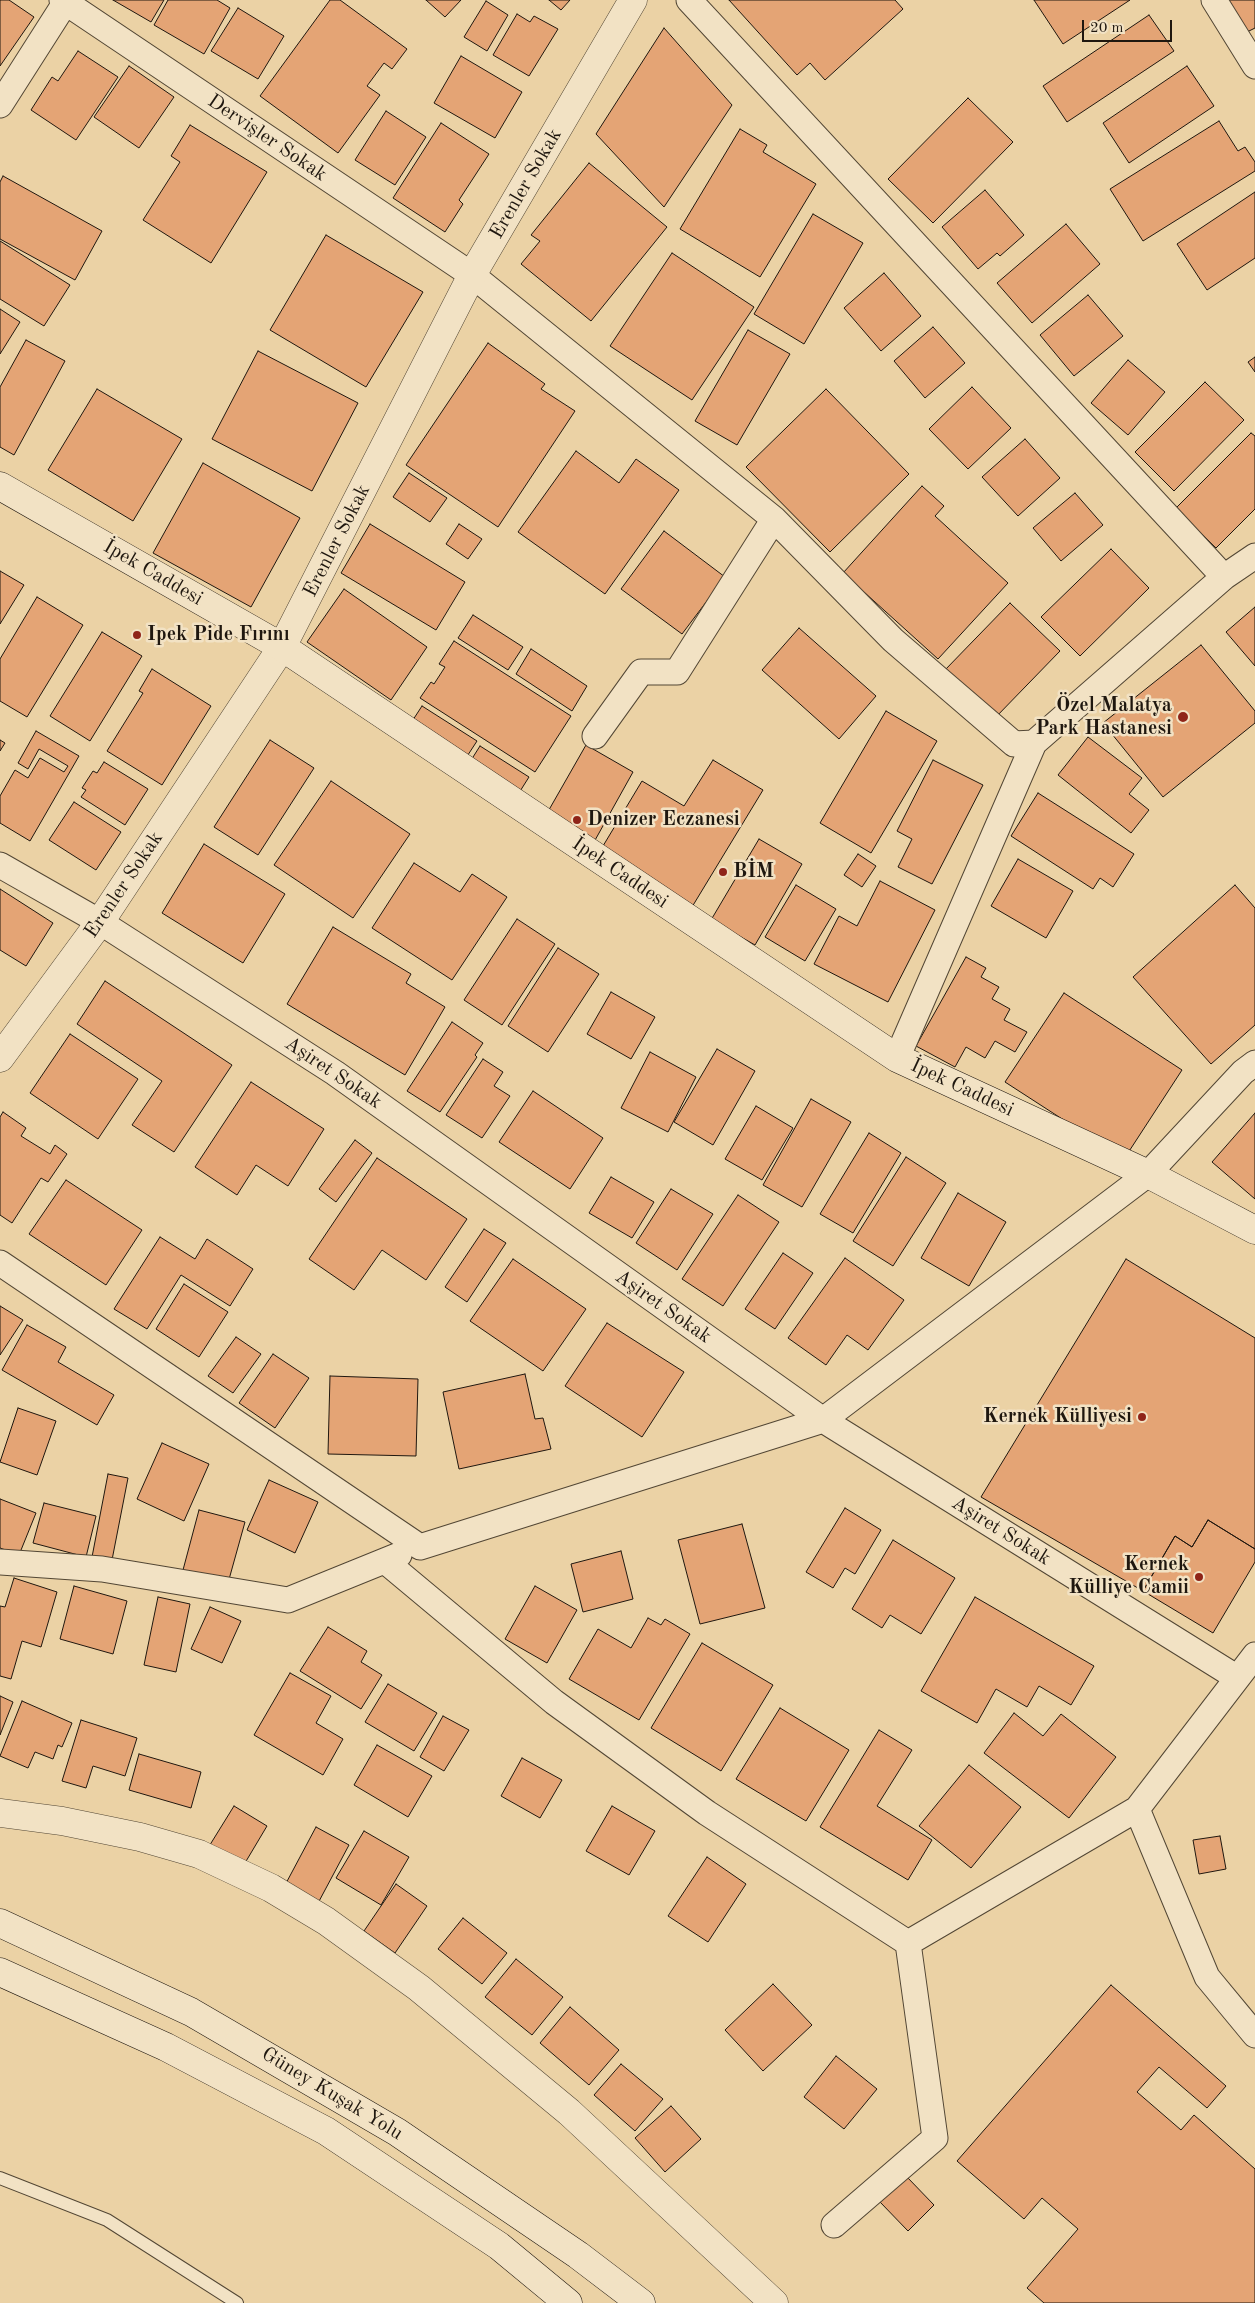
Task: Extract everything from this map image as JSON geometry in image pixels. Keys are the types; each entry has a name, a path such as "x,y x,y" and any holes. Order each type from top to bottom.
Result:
{"main road":[{"name":"Erenler Sokak","path":"0,1058 100,922 282,647 472,276 633,0"},
{"name":"İpek Caddesi","path":"0,486 282,647 897,1058 1148,1174 1255,1230"},
{"path":"0,1813 62,1821 140,1838 199,1854 272,1888 326,1921 419,1988 569,2112 774,2303"},
{"name":"Güney Kuşak Yolu","path":"0,1923 191,2012 397,2132 578,2254 641,2303"},
{"name":"Güney Kuşak Yolu","path":"0,1972 166,2047 326,2131 499,2246 568,2303"}],"street":[{"path":"689,0 1224,577"},
{"path":"1214,0 1255,66"},
{"name":"Dervişler Sokak","path":"65,1 472,276 774,519 901,647 1014,744 1034,743"},
{"path":"0,105 65,1"},
{"path":"596,736 641,672 677,672 774,519"},
{"path":"897,1058 1034,743 1224,577 1255,556"},
{"name":"Aşiret Sokak","path":"0,865 100,922 335,1073 822,1420 1236,1677"},
{"path":"0,1562 102,1569 288,1600 420,1546 822,1420 1148,1174 1243,1072 1255,1063"},
{"path":"0,1263 420,1546"},
{"path":"384,1561 554,1702 707,1813 908,1943 935,2138 834,2225"},
{"path":"908,1943 1137,1809 1236,1677 1255,1655"},
{"path":"1137,1809 1206,1977 1255,2035"}],"lane":[{"path":"0,2178 107,2220 237,2303"}],"building":[{"path":"0,0 9,0 34,17 0,66"},
{"path":"113,0 164,0 151,22"},
{"path":"168,0 217,0 230,8 204,54 154,25"},
{"path":"330,0 340,0 407,49 392,69 384,63 367,86 380,95 338,153 260,96"},
{"path":"426,0 461,0 445,17"},
{"path":"549,0 570,0 561,10"},
{"path":"729,0 895,0 903,9 825,80 810,63 797,75"},
{"path":"1034,0 1130,0 1063,44"},
{"path":"1224,0 1255,0 1255,28 1245,33"},
{"path":"486,1 508,15 487,51 464,37"},
{"path":"238,8 284,36 258,79 211,51"},
{"path":"517,14 530,22 534,16 558,29 529,76 493,55"},
{"path":"1149,15 1174,51 1067,122 1043,86"},
{"path":"664,28 732,105 664,207 596,134"},
{"path":"78,51 118,77 76,140 31,110 52,77 58,81"},
{"path":"461,56 522,92 495,138 434,103"},
{"path":"129,66 174,97 139,148 94,117"},
{"path":"1187,66 1214,106 1129,163 1103,123"},
{"path":"968,98 1013,142 933,223 888,179"},
{"path":"386,111 426,137 395,185 355,160"},
{"path":"1219,121 1238,151 1245,147 1255,162 1255,171 1143,241 1110,189"},
{"path":"441,123 489,154 459,200 463,204 445,232 393,198"},
{"path":"190,125 267,172 211,263 143,220 180,162 171,156"},
{"path":"740,129 767,145 763,152 816,184 760,277 680,229"},
{"path":"589,163 667,227 591,321 521,264 540,241 531,235"},
{"path":"3,176 102,231 75,280 0,239 0,182"},
{"path":"985,190 1024,235 1000,256 997,253 978,269 942,227"},
{"path":"1255,192 1255,258 1207,290 1177,244"},
{"path":"813,214 863,243 804,344 754,314"},
{"path":"1066,224 1100,264 1032,323 997,283"},
{"path":"326,235 423,292 366,387 270,330"},
{"path":"0,241 70,285 44,326 0,299"},
{"path":"672,253 754,307 692,400 610,346"},
{"path":"884,273 921,316 881,351 844,308"},
{"path":"1088,295 1123,336 1074,376 1040,335"},
{"path":"0,309 20,322 0,354"},
{"path":"933,327 965,363 925,398 894,361"},
{"path":"748,330 790,354 737,445 695,421"},
{"path":"26,340 65,361 14,455 0,447 0,387"},
{"path":"488,343 545,384 541,389 575,411 498,527 406,465"},
{"path":"258,351 358,403 312,491 212,439"},
{"path":"1255,357 1255,372 1248,362"},
{"path":"1128,360 1165,392 1128,435 1091,403"},
{"path":"1205,382 1244,420 1174,491 1135,452"},
{"path":"972,387 1011,428 968,469 929,429"},
{"path":"97,389 182,439 133,521 48,470"},
{"path":"826,389 909,474 830,552 746,467"},
{"path":"1251,433 1255,436 1255,509 1216,548 1176,508"},
{"path":"1025,439 1060,478 1018,516 982,477"},
{"path":"576,451 619,483 636,459 679,490 605,594 518,532"},
{"path":"203,463 300,518 251,607 153,553"},
{"path":"409,473 447,498 430,522 393,497"},
{"path":"922,486 944,506 935,516 1008,583 938,659 843,573"},
{"path":"1075,493 1103,525 1061,561 1033,528"},
{"path":"370,524 465,582 436,630 341,573"},
{"path":"459,524 482,539 468,559 446,544"},
{"path":"664,531 725,577 682,634 621,589"},
{"path":"1111,549 1149,588 1080,656 1041,617"},
{"path":"0,571 24,585 0,624"},
{"path":"344,589 427,647 391,700 307,642"},
{"path":"37,597 83,625 27,717 0,701 0,659"},
{"path":"1010,603 1060,651 994,719 944,671"},
{"path":"1255,607 1255,666 1226,632"},
{"path":"473,615 523,647 508,670 458,638"},
{"path":"799,628 876,696 839,739 762,670"},
{"path":"102,632 142,656 90,741 50,716"},
{"path":"454,641 571,716 535,772 420,698 431,682 434,684 445,667 439,664"},
{"name":"Özel Malatya Park Hastanesi","path":"1201,645 1255,711 1255,723 1163,797 1103,723"},
{"path":"531,649 587,686 572,711 516,674"},
{"path":"152,669 211,706 162,785 107,751 143,693 139,691"},
{"path":"422,706 477,741 464,761 409,726"},
{"path":"886,711 937,741 871,853 820,823"},
{"path":"36,731 79,756 30,841 0,823 0,796 15,770 28,778 40,758 64,772 68,766 39,749 28,769 18,763"},
{"path":"1088,737 1142,778 1129,794 1149,810 1131,833 1058,775"},
{"path":"0,740 5,743 0,751"},
{"path":"270,740 314,768 258,855 214,827"},
{"path":"586,745 633,772 594,842 546,815"},
{"path":"480,746 529,777 517,796 468,765"},
{"path":"713,760 763,790 692,907 600,851 642,781 684,806"},
{"path":"933,760 983,785 932,884 898,867 912,839 897,831"},
{"path":"104,762 148,789 125,825 81,797 86,790 82,788 93,771 97,773"},
{"path":"331,781 410,834 353,918 274,865"},
{"path":"1038,793 1134,854 1113,887 1100,878 1093,889 1011,836"},
{"path":"74,802 121,832 96,870 49,840"},
{"path":"759,839 802,864 755,945 711,920"},
{"path":"204,844 285,894 243,963 162,913"},
{"path":"858,854 876,866 862,887 844,875"},
{"path":"1018,859 1073,891 1046,938 991,906"},
{"path":"414,863 460,892 472,874 507,897 452,980 372,928"},
{"path":"880,881 935,910 888,1002 814,964 839,916 857,926"},
{"path":"796,885 836,909 805,961 765,937"},
{"path":"1235,885 1255,908 1255,1025 1211,1064 1133,977"},
{"path":"0,889 53,923 26,966 0,950"},
{"path":"517,919 555,944 502,1025 464,1000"},
{"path":"333,927 411,974 406,983 445,1007 405,1075 287,1004"},
{"path":"558,948 599,974 548,1052 508,1026"},
{"path":"966,957 986,968 981,977 999,987 992,999 1010,1009 1004,1020 1027,1032 1015,1052 995,1041 985,1058 966,1047 955,1067 916,1046"},
{"path":"105,981 232,1065 174,1152 132,1125 162,1081 77,1024"},
{"path":"611,992 655,1017 631,1059 587,1034"},
{"path":"1064,993 1182,1070 1124,1159 1005,1082"},
{"path":"452,1022 483,1043 475,1055 477,1057 440,1112 407,1091"},
{"path":"70,1034 138,1079 98,1139 30,1093"},
{"path":"717,1049 755,1071 713,1145 674,1122"},
{"path":"650,1052 696,1077 668,1132 621,1108"},
{"path":"483,1059 503,1072 494,1086 510,1096 482,1138 446,1115"},
{"path":"251,1082 324,1129 288,1186 256,1165 237,1195 195,1167"},
{"path":"533,1091 603,1138 570,1189 499,1142"},
{"path":"811,1099 851,1122 802,1207 763,1185"},
{"path":"756,1106 793,1128 762,1180 725,1159"},
{"path":"3,1112 26,1128 21,1136 50,1154 55,1145 67,1154 48,1182 41,1178 12,1223 0,1215 0,1117"},
{"path":"1255,1113 1255,1199 1212,1162"},
{"path":"869,1133 901,1153 853,1233 820,1214"},
{"path":"355,1140 372,1153 336,1202 319,1189"},
{"path":"906,1157 946,1183 893,1266 853,1241"},
{"path":"377,1158 467,1219 426,1280 382,1250 354,1290 309,1259"},
{"path":"611,1177 654,1202 632,1238 589,1213"},
{"path":"66,1180 142,1230 106,1285 29,1234"},
{"path":"671,1189 713,1214 677,1270 636,1243"},
{"path":"958,1193 1006,1222 969,1286 921,1258"},
{"path":"738,1195 779,1222 723,1306 682,1279"},
{"path":"484,1229 506,1243 467,1302 445,1287"},
{"path":"160,1237 195,1259 207,1239 253,1269 230,1306 181,1275 147,1329 114,1309"},
{"path":"783,1253 813,1273 775,1329 745,1309"},
{"path":"845,1258 904,1300 868,1350 847,1335 826,1365 788,1338"},
{"path":"513,1259 586,1309 543,1371 470,1321"},
{"name":"Kernek Külliyesi","path":"1126,1259 1255,1338 1255,1549 1208,1520 1192,1547 1175,1536 1143,1591 981,1497"},
{"path":"184,1284 228,1312 199,1357 156,1329"},
{"path":"0,1306 23,1320 0,1355"},
{"path":"607,1323 684,1372 642,1437 565,1386"},
{"path":"27,1325 66,1347 58,1362 114,1395 97,1425 2,1370"},
{"path":"236,1337 261,1354 233,1393 208,1376"},
{"path":"273,1354 309,1378 275,1428 239,1403"},
{"path":"525,1374 535,1419 543,1418 551,1449 459,1469 443,1392"},
{"path":"330,1376 418,1379 416,1456 328,1454"},
{"path":"18,1408 56,1421 37,1475 0,1462"},
{"path":"162,1443 209,1464 184,1521 137,1499"},
{"path":"108,1474 128,1478 112,1560 92,1557"},
{"path":"269,1480 318,1502 295,1553 247,1530"},
{"path":"0,1499 36,1513 19,1555 0,1548"},
{"path":"44,1503 96,1516 86,1557 33,1543"},
{"path":"845,1508 881,1530 855,1574 845,1568 833,1588 806,1572"},
{"path":"199,1510 245,1522 228,1583 183,1570"},
{"name":"Kernek Külliye Camii","path":"1208,1520 1255,1549 1255,1562 1213,1633 1143,1591 1175,1536 1192,1547"},
{"path":"742,1524 765,1608 700,1624 678,1540"},
{"path":"893,1540 955,1578 921,1634 890,1615 882,1628 852,1609"},
{"path":"621,1551 633,1599 583,1612 571,1564"},
{"path":"14,1578 57,1592 41,1647 22,1641 11,1679 0,1676 0,1606 5,1607"},
{"path":"74,1586 127,1601 113,1654 60,1639"},
{"path":"535,1586 577,1610 547,1663 505,1639"},
{"path":"158,1597 190,1604 176,1672 144,1665"},
{"path":"975,1597 1094,1666 1071,1705 1039,1686 1027,1707 996,1689 977,1723 921,1691"},
{"path":"210,1607 241,1621 222,1663 191,1649"},
{"path":"648,1618 661,1625 665,1619 690,1634 639,1720 569,1679 598,1629 631,1648"},
{"path":"328,1627 367,1651 361,1662 382,1675 361,1709 300,1671"},
{"path":"702,1643 773,1685 721,1771 651,1728"},
{"path":"290,1673 331,1696 316,1723 343,1739 323,1775 254,1735"},
{"path":"388,1684 437,1713 414,1751 365,1722"},
{"path":"0,1696 13,1702 0,1735"},
{"path":"22,1701 72,1723 62,1747 58,1745 53,1759 35,1752 28,1768 0,1756"},
{"path":"780,1708 849,1750 806,1821 736,1779"},
{"path":"1014,1713 1043,1736 1061,1714 1116,1757 1069,1818 984,1753"},
{"path":"443,1716 469,1730 444,1771 420,1757"},
{"path":"81,1720 137,1738 125,1776 93,1766 86,1788 62,1781"},
{"path":"879,1730 912,1750 877,1806 932,1840 908,1880 820,1827"},
{"path":"377,1745 432,1776 408,1817 354,1785"},
{"path":"139,1754 201,1772 191,1808 129,1790"},
{"path":"522,1758 562,1780 540,1818 501,1796"},
{"path":"969,1765 1021,1807 971,1868 919,1826"},
{"path":"234,1806 267,1826 242,1868 208,1848"},
{"path":"612,1806 655,1831 629,1875 586,1851"},
{"path":"316,1827 349,1845 317,1905 284,1887"},
{"path":"364,1831 409,1857 381,1905 336,1878"},
{"path":"1220,1836 1226,1869 1199,1874 1193,1840"},
{"path":"707,1857 746,1884 708,1942 668,1916"},
{"path":"396,1884 427,1906 395,1953 364,1931"},
{"path":"463,1918 507,1953 482,1984 438,1949"},
{"path":"516,1959 563,1997 532,2035 485,1997"},
{"path":"773,1984 812,2025 763,2071 725,2030"},
{"path":"1111,1985 1226,2086 1207,2108 1159,2067 1137,2092 1181,2130 1194,2115 1255,2169 1255,2303 1044,2303 1027,2288 1078,2229 1042,2198 1024,2219 957,2161"},
{"path":"570,2007 619,2050 589,2085 540,2043"},
{"path":"836,2056 877,2089 844,2129 804,2097"},
{"path":"621,2064 663,2099 635,2131 594,2095"},
{"path":"671,2106 701,2139 665,2172 635,2138"},
{"path":"907,2177 934,2205 908,2231 880,2202"}],"place":[{"name":"Ipek Pide Fırını","path":"137,635"},
{"name":"Özel Malatya Park Hastanesi","path":"1183,717"},
{"name":"Denizer Eczanesi","path":"577,820"},
{"name":"BİM","path":"723,872"},
{"name":"Kernek Külliyesi","path":"1142,1417"},
{"name":"Kernek Külliye Camii","path":"1199,1577"}]}
